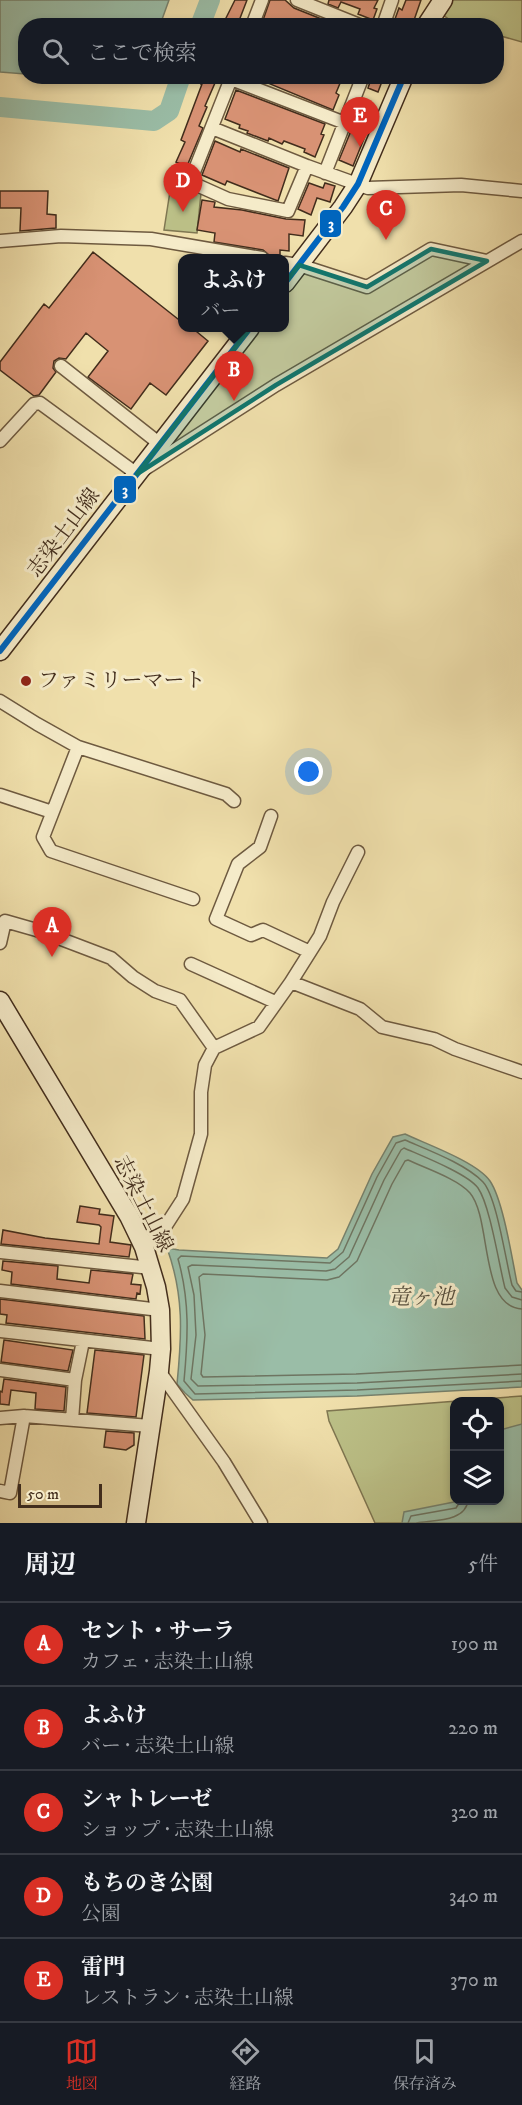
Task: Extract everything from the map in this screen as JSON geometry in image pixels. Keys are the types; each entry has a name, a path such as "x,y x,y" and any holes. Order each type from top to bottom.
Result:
{"main road":[{"path":"431,18 443,0"},
{"path":"292,264 343,207 358,184 401,84"},
{"name":"志染土山線","path":"0,651 246,332"},
{"name":"志染土山線","path":"0,1001 112,1187 144,1247 151,1268 160,1310 161,1349 136,1523"}],"street":[{"path":"255,18 262,0"},
{"path":"297,0 342,18"},
{"path":"385,18 392,0"},
{"path":"229,84 190,182 228,199 288,212 307,166"},
{"path":"246,84 345,123"},
{"path":"325,173 359,84"},
{"path":"212,128 368,188 461,185 522,190"},
{"path":"0,241 61,236 151,239 239,254"},
{"path":"0,441 34,404 40,403 137,474 276,385 522,241"},
{"path":"292,264 367,287 431,249 487,261"},
{"path":"61,366 160,444"},
{"path":"0,701 78,747 226,794 234,801"},
{"path":"78,747 43,837 51,851 193,899"},
{"path":"0,795 52,812"},
{"path":"271,816 260,847 238,864 216,920 250,935 263,930 310,952"},
{"path":"144,1247 163,1230 183,1199 201,1134 201,1092 205,1065 214,1048 259,1027 320,936 358,852"},
{"path":"0,943 5,921 40,931 111,958 133,977 180,1000 214,1048"},
{"path":"191,964 275,1002"},
{"path":"291,982 360,1009 382,1027 434,1039 455,1049 522,1071"},
{"path":"0,1252 151,1268"},
{"path":"0,1291 160,1310"},
{"path":"0,1331 161,1349"},
{"path":"72,1420 75,1380 83,1341"},
{"path":"0,1370 75,1380"},
{"path":"159,1371 224,1462 261,1523"},
{"path":"0,1418 24,1416 150,1426"},
{"path":"0,1491 10,1493 24,1416"}],"highlighted area":[{"path":"431,249 487,261 276,385 137,474 299,265 367,287"}],"green space":[{"path":"453,0 522,0 522,42 504,37 504,18 447,18 442,14"},
{"path":"171,185 201,193 197,233 164,230"},
{"path":"522,1396 522,1523 375,1523 329,1421 327,1411 450,1402 450,1505 504,1505 504,1397"}],"water":[{"path":"0,0 169,0 163,18 18,18 18,73 0,72"},
{"name":"竜ヶ池","path":"405,1134 474,1167 490,1181 495,1190 517,1283 522,1290 522,1387 357,1396 193,1400 177,1384 180,1348 179,1299 173,1265 167,1248 327,1258 338,1249 372,1174 393,1137"},
{"path":"522,1424 522,1523 402,1523 404,1512 450,1503 450,1505 504,1505 504,1429"}],"building":[{"path":"235,0 247,0 240,18 226,18"},
{"path":"270,0 285,0 294,8 319,18 264,18"},
{"path":"329,0 378,0 374,8 377,9 374,18 358,14 360,9 341,2 338,8 328,4"},
{"path":"406,0 421,0 415,18 395,18 399,8 402,10"},
{"path":"202,84 215,84 199,126 203,128 187,166 176,162 185,142 181,140"},
{"path":"270,84 340,84 336,93 339,95 333,110"},
{"path":"369,84 381,84 378,92 368,88"},
{"path":"236,90 325,124 321,134 324,135 315,157 304,152 305,149 284,141 282,144 269,138 268,141 247,133 248,131 239,128 240,125 225,119"},
{"path":"353,126 367,131 353,166 339,160"},
{"path":"215,141 289,168 278,201 227,181 225,185 202,175"},
{"path":"309,183 323,188 325,183 335,186 330,202 317,198 311,215 298,209"},
{"path":"0,191 48,191 47,214 56,215 56,228 20,231 21,208 0,208"},
{"path":"202,200 215,202 214,207 305,220 303,236 289,234 289,251 280,250 280,254 268,254 263,250 214,242 215,233 197,230"},
{"path":"93,252 178,319 178,332 197,332 208,341 166,395 150,383 131,409 88,377 108,351 86,333 66,359 59,358 54,361 53,368 56,372 39,395 34,396 0,370 0,362 44,304 49,308"},
{"path":"80,1206 100,1209 99,1214 114,1216 110,1242 131,1245 129,1257 1,1244 3,1230 45,1238 99,1244 101,1227 99,1225 77,1222"},
{"path":"3,1261 58,1266 57,1279 89,1283 91,1270 133,1274 131,1284 141,1285 140,1294 137,1293 136,1299 11,1284 12,1272 2,1270"},
{"path":"0,1299 144,1316 145,1339 6,1323 7,1315 0,1314"},
{"path":"4,1340 73,1350 68,1371 1,1362"},
{"path":"95,1350 144,1355 136,1417 87,1413"},
{"path":"4,1379 66,1387 64,1411 35,1409 36,1393 11,1390 9,1405 0,1404 0,1391 2,1392"},
{"path":"106,1431 134,1433 134,1445 126,1450 104,1447"}],"waterway":[{"path":"203,18 210,0"},
{"path":"0,107 154,121 169,111 178,84"}],"transit line":[{"name":"3","path":"289,278 358,184 401,84"},
{"name":"3","path":"0,651 247,332"}],"place":[{"name":"雷門","path":"360,147"},
{"name":"もちのき公園","path":"183,212"},
{"name":"シャトレーゼ","path":"386,240"},
{"name":"よふけ","path":"234,401"},
{"name":"ファミリーマート","path":"26,681"},
{"name":"セント・サーラ","path":"52,957"}]}
